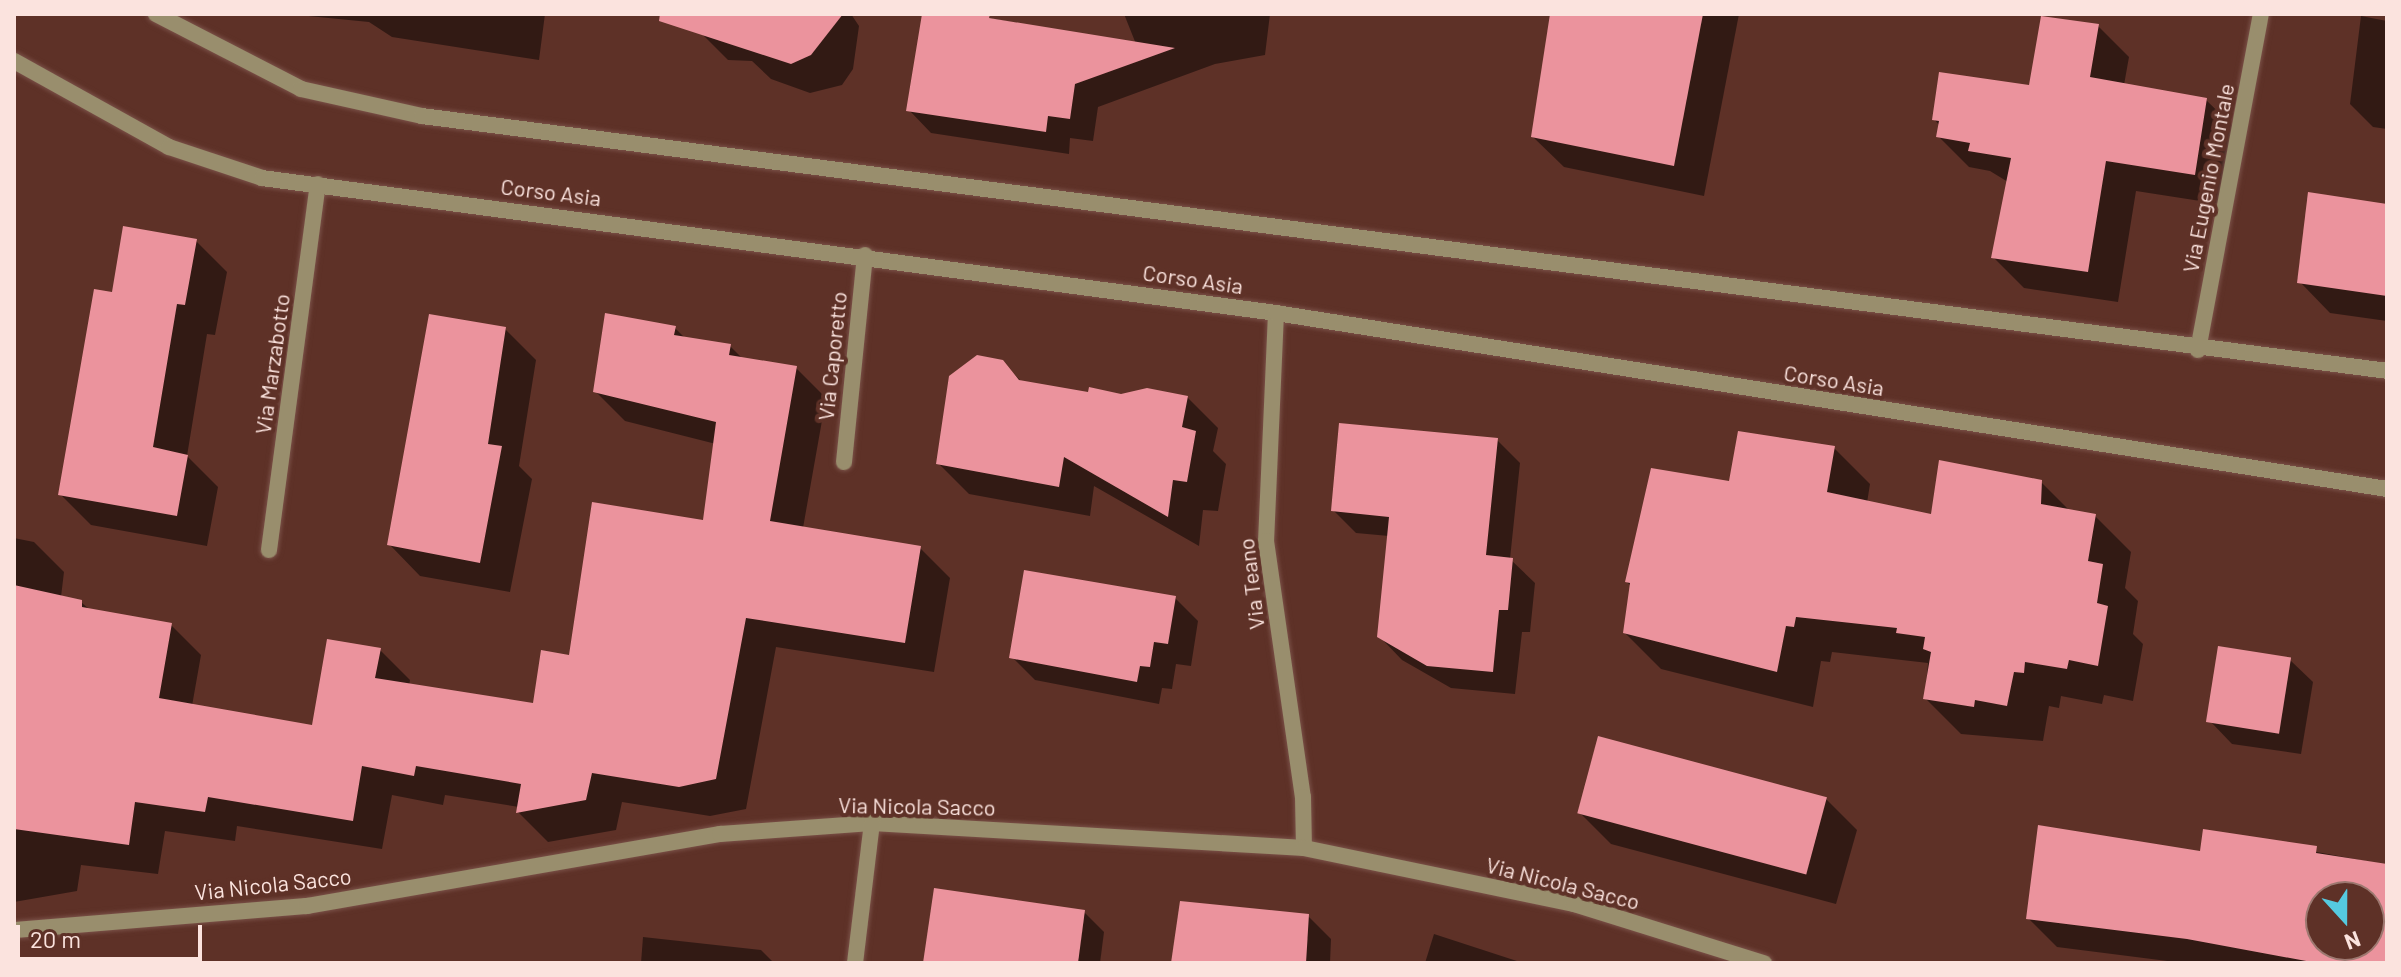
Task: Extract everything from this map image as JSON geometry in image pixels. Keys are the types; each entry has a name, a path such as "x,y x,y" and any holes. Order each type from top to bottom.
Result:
{"street":[{"path":"156,14 301,89 422,116 1103,200 2198,350 2387,371"},
{"name":"Via Eugenio Montale","path":"2198,350 2261,14"},
{"name":"Corso Asia","path":"14,61 169,147 262,178 865,255 1276,313 2387,489"},
{"name":"Via Marzabotto","path":"269,550 318,184"},
{"name":"Via Caporetto","path":"844,462 865,255"},
{"name":"Via Teano","path":"1276,313 1266,541 1303,797 1304,848"},
{"path":"855,963 872,823"},
{"name":"Via Nicola Sacco","path":"14,930 307,906 720,834 872,823 1304,848 1574,904 1733,960 1764,963"}],"building":[{"path":"660,14 843,14 811,55 791,64 659,21"},
{"path":"922,14 990,14 989,18 1175,48 1075,84 1070,119 1048,116 1046,132 906,111"},
{"path":"1550,14 1703,14 1674,166 1531,137"},
{"path":"2041,16 2099,24 2090,77 2207,98 2195,175 2106,161 2088,272 1991,258 2011,158 1968,151 1970,143 1936,137 1939,121 1932,120 1939,72 2029,85"},
{"path":"2308,192 2387,204 2387,296 2297,283"},
{"path":"123,226 197,239 185,305 177,304 153,447 188,455 177,516 58,495 94,289 112,292"},
{"path":"605,313 676,326 674,335 731,344 729,355 797,366 770,521 921,546 905,643 746,618 716,779 679,787 592,773 586,800 516,813 521,784 416,766 414,776 362,766 353,821 208,797 205,812 135,802 129,845 14,829 14,585 82,600 82,607 172,623 159,698 312,725 327,639 381,648 375,678 533,703 541,650 569,655 592,502 703,520 716,422 593,392"},
{"path":"429,314 506,327 488,444 502,446 480,563 387,545"},
{"path":"977,355 1003,360 1019,380 1088,392 1089,387 1121,394 1147,388 1188,396 1182,427 1196,431 1187,482 1173,480 1168,517 1064,457 1059,487 936,464 949,376"},
{"path":"1339,423 1498,438 1486,555 1513,558 1508,610 1499,610 1493,672 1427,666 1377,637 1389,517 1331,511"},
{"path":"1738,431 1835,446 1827,492 1931,514 1939,460 2042,480 2041,504 2096,514 2088,561 2103,564 2097,603 2108,606 2098,666 2069,660 2067,669 2025,662 2024,673 2014,672 2007,706 1975,700 1974,707 1923,699 1931,652 1923,649 1925,637 1896,633 1897,628 1796,617 1794,627 1786,626 1777,672 1623,633 1630,583 1625,582 1651,468 1729,481"},
{"path":"1024,570 1176,596 1168,644 1154,642 1150,667 1140,666 1137,682 1009,658"},
{"path":"2218,646 2291,658 2279,734 2206,722"},
{"path":"1598,736 1827,797 1806,875 1577,813"},
{"path":"2038,825 2200,851 2203,829 2317,846 2316,853 2387,864 2387,963 2306,961 2385,961 2385,881 2305,881 2305,961 2187,939 2026,919"},
{"path":"934,888 1085,910 1078,963 923,963"},
{"path":"1180,901 1309,914 1306,963 1171,963"}]}
